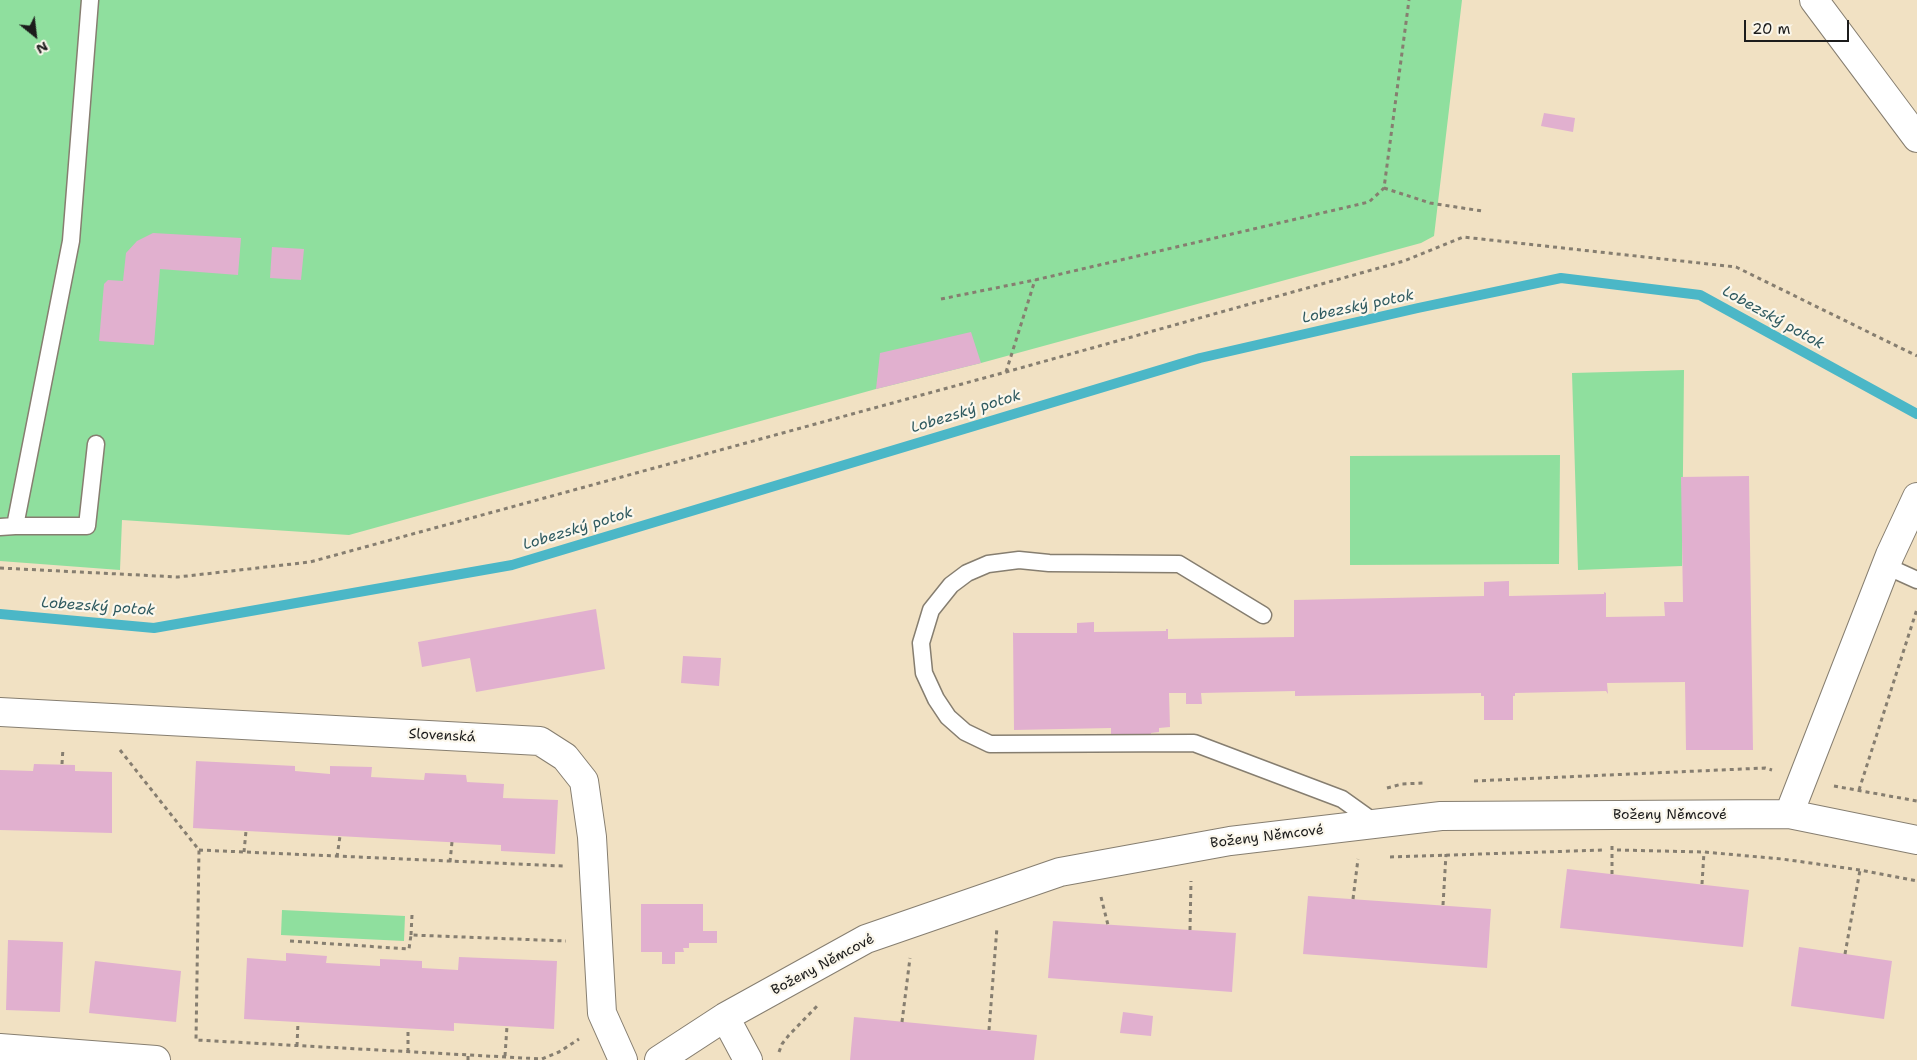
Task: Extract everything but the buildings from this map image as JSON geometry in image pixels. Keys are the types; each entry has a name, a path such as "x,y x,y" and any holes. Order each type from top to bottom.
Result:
{"street":[{"path":"1814,0 1917,138"},
{"path":"1789,814 1886,566 1917,497"},
{"name":"Slovenská","path":"0,712 540,741 564,757 584,781 592,837 602,1013 623,1060"},
{"name":"Boženy Němcové","path":"659,1060 725,1017 866,939 1060,872 1230,841 1441,816 1789,814 1917,840"},
{"path":"725,1017 748,1060"},
{"path":"0,1048 156,1060"}],"lane":[{"path":"90,0 72,241 8,526 87,526 96,444"},
{"path":"1263,615 1179,564 1049,563 1019,560 988,564 967,573 951,585 931,610 921,643 924,673 936,699 948,717 965,732 990,744 1194,742 1342,799 1376,824"},
{"path":"1886,566 1917,580"}],"path":[{"path":"941,299 1034,280 1368,202 1384,188 1409,0"},
{"path":"1384,188 1430,203 1482,211"},
{"path":"0,568 178,578 310,562 1404,261 1463,237 1736,267 1917,356"},
{"path":"1006,372 1034,280"},
{"path":"1859,790 1917,609"},
{"path":"120,750 199,850 196,1040 542,1059 578,1041 581,1035"},
{"path":"244,852 246,831"},
{"path":"337,857 340,836"},
{"path":"450,862 452,842"},
{"path":"199,850 568,867"},
{"path":"1612,850 1612,874"},
{"path":"1387,857 1612,850 1704,852 1782,859 1860,870 1917,881"},
{"path":"1702,884 1704,852"},
{"path":"1443,905 1446,854"},
{"path":"1353,899 1358,858"},
{"path":"1348,859 1368,858"},
{"path":"1845,954 1860,870"},
{"path":"1182,882 1200,879"},
{"path":"1190,930 1191,881"},
{"path":"1106,896 1101,898 1108,925"},
{"path":"290,941 409,949 412,915"},
{"path":"988,927 997,924 989,1030"},
{"path":"411,935 575,941"},
{"path":"902,958 910,955 902,1022"},
{"path":"778,1056 782,1044 789,1035 821,1002"},
{"path":"297,1046 298,1022"},
{"path":"505,1056 507,1026"},
{"path":"408,1028 408,1052"},
{"path":"468,1054 468,1060"}],"green space":[{"path":"0,0 1462,0 1434,236 1421,243 981,363 876,389 349,535 122,520 120,570 0,561"},
{"path":"1684,370 1682,566 1578,570 1572,373"},
{"path":"1560,455 1559,564 1350,565 1350,456"},
{"path":"282,910 405,916 404,941 281,935"}],"waterway":[{"name":"Lobezský potok","path":"0,614 154,628 512,565 1200,358 1418,308 1561,278 1700,295 1917,414"}]}
